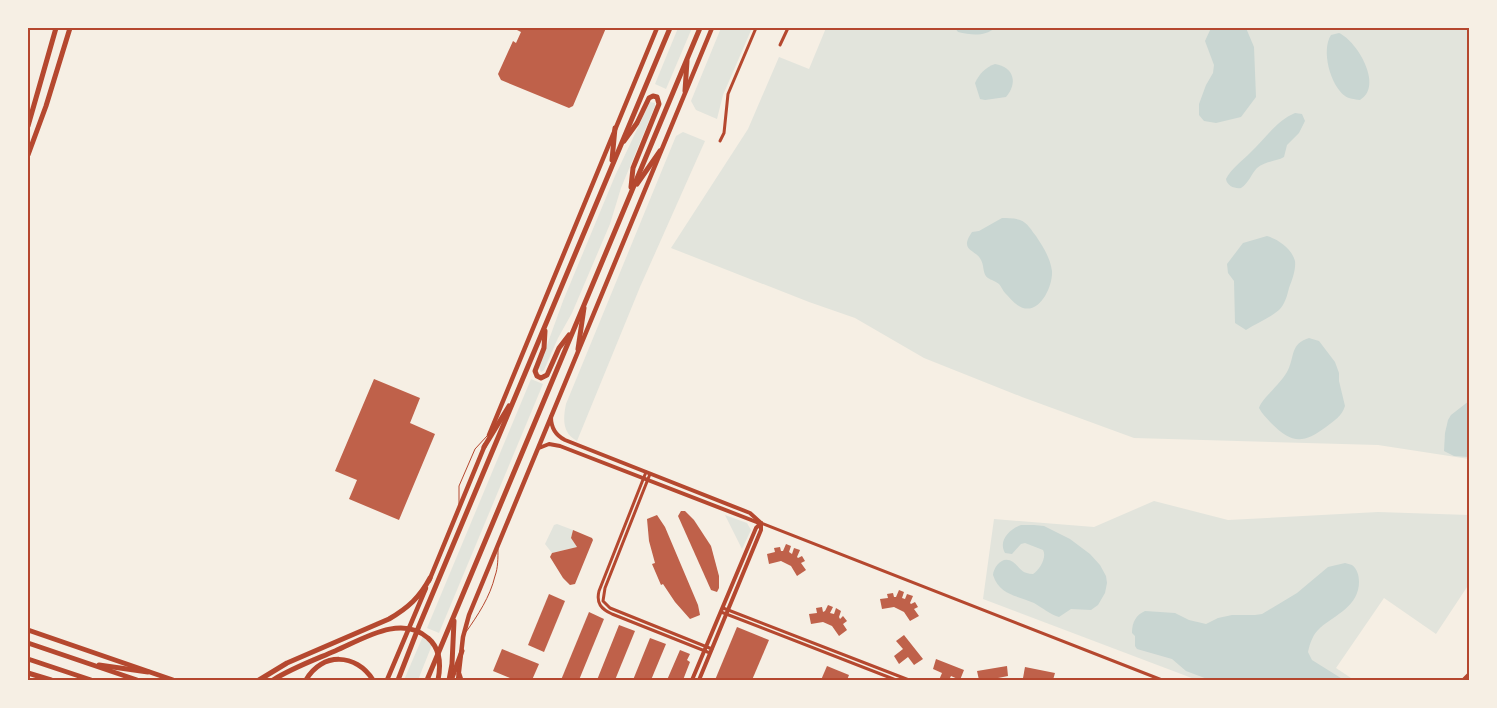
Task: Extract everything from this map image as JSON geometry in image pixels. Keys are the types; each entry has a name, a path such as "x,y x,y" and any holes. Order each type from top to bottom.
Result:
{"main road":[{"path":"28,126 56,28"},
{"path":"28,155 46,106 70,28"},
{"path":"387,680 658,28"},
{"path":"398,680 670,28"},
{"path":"427,680 700,28"},
{"path":"459,680 463,637 469,615 712,28"},
{"path":"685,91 688,56"},
{"path":"618,150 637,123 648,99 652,96 657,97 659,104 633,168 630,192"},
{"path":"612,166 616,128"},
{"path":"630,192 660,151"},
{"path":"578,349 586,300"},
{"path":"546,323 544,348 536,371 537,376 541,378 547,375 559,348 575,326"},
{"path":"484,447 518,391"},
{"path":"259,680 287,663 389,619 410,606 417,599 430,578"},
{"path":"450,680 454,624 458,606"},
{"path":"273,680 301,665 381,631 400,628 414,629 433,642 440,658 438,680"},
{"path":"28,630 173,680"},
{"path":"28,643 138,680"},
{"path":"450,680 462,651"},
{"path":"28,659 91,680"},
{"path":"306,680 316,668 337,659 356,664 368,673 372,680"},
{"path":"86,663 148,672"},
{"path":"54,668 80,680"},
{"path":"28,672 36,678 51,680"},
{"path":"1464,680 1470,674"}],"street":[{"path":"720,141 724,133 728,94 756,28"},
{"path":"780,45 788,28"},
{"path":"552,414 553,429 561,438 750,513 761,523 761,530 699,680"},
{"path":"537,450 544,445 556,444 1162,680"},
{"path":"648,473 605,588 603,601 608,607 711,651"},
{"path":"692,680 756,528 761,523"},
{"path":"722,610 896,680"},
{"path":"727,612 909,680"}],"lane":[{"path":"459,507 459,486 475,449 491,431"},
{"path":"463,637 484,604 496,575 499,542"}],"shaded area":[{"path":"678,28 692,28 666,89 655,84"},
{"path":"721,28 752,28 723,95 717,119 696,110 691,101"},
{"path":"826,28 1469,28 1469,459 1378,445 1134,438 1022,397 924,358 855,318 671,248 748,129 779,57 809,69"},
{"path":"955,28 995,28 986,33 968,34 958,32"},
{"path":"1211,28 1246,28 1254,47 1256,97 1241,117 1216,123 1204,121 1199,115 1199,104 1213,73 1214,65 1205,41"},
{"path":"1339,33 1360,54 1369,75 1367,93 1360,100 1345,96 1331,76 1327,58 1328,41 1331,35"},
{"path":"995,64 1006,68 1010,72 1013,81 1010,92 1006,97 980,99 975,83 983,71"},
{"path":"650,102 655,103 655,106 621,188 610,224 572,313 558,338 544,370 541,372 539,367 563,301 615,176"},
{"path":"1295,113 1302,114 1305,121 1299,133 1287,145 1284,157 1260,166 1241,188 1230,185 1226,179 1234,168 1276,126"},
{"path":"683,132 705,141 640,287 577,441 566,430 564,415 566,404 676,136"},
{"path":"1002,218 1023,221 1036,236 1050,261 1052,277 1048,290 1045,297 1035,306 1023,308 1013,302 999,284 986,276 981,260 968,247 968,239 972,232 979,231"},
{"path":"1267,236 1276,239 1291,252 1295,261 1294,271 1286,300 1281,308 1246,330 1235,323 1234,281 1228,273 1227,264 1243,243"},
{"path":"1309,338 1319,341 1335,362 1345,406 1344,410 1335,420 1318,433 1304,439 1298,439 1285,435 1278,430 1259,408 1285,375 1296,347"},
{"path":"531,379 543,384 439,633 427,628"},
{"path":"1469,401 1469,457 1454,456 1444,451 1448,420 1451,415"},
{"path":"1154,501 1228,520 1378,512 1469,515 1469,584 1436,634 1384,598 1336,668 1354,680 1197,680 983,599 994,519 1094,527"},
{"path":"725,515 747,523 751,530 742,549"},
{"path":"557,524 573,530 571,538 577,547 552,553 545,544 554,525"},
{"path":"1021,525 1044,526 1070,539 1090,554 1100,565 1106,576 1105,593 1098,605 1091,610 1071,609 1059,617 1034,603 1010,594 1000,587 993,575 995,568 1000,562 1009,560 1023,572 1033,574 1043,560 1043,550 1025,543 1021,544 1012,554 1005,553 1003,544 1006,536 1012,529"},
{"path":"1345,563 1355,568 1359,582 1358,590 1351,604 1318,630 1312,639 1308,652 1312,660 1344,680 1210,680 1186,671 1172,659 1137,649 1135,646 1135,636 1132,633 1133,625 1135,619 1145,611 1175,613 1189,620 1206,624 1218,618 1232,615 1262,614 1297,593 1328,567"},
{"path":"423,636 434,640 418,680 404,680"}],"building":[{"path":"518,28 606,28 573,106 569,108 501,80 498,74 513,41 516,43 521,32 517,30"},
{"path":"374,379 420,398 410,423 435,434 399,520 349,499 357,480 335,471"},
{"path":"681,511 685,511 694,520 711,546 719,576 717,592 711,590 678,516"},
{"path":"657,515 665,527 698,605 700,615 690,619 663,584 661,585 652,564 655,563 649,541 647,519"},
{"path":"573,530 593,540 575,584 570,585 563,578 550,557 552,553 577,547 571,538"},
{"path":"786,544 791,546 789,552 792,554 794,548 800,550 797,557 802,556 805,561 801,563 806,570 797,576 791,566 781,561 769,564 767,554 775,552 774,548 780,547 781,551 783,551"},
{"path":"899,590 904,592 902,598 905,599 907,594 913,596 910,603 915,602 918,607 914,609 919,616 910,621 904,612 894,607 882,609 880,599 888,598 887,594 893,593 894,597 896,597"},
{"path":"549,594 565,601 544,652 528,645"},
{"path":"828,605 833,607 830,613 834,614 836,608 841,611 840,619 843,616 847,621 843,624 847,630 839,636 832,626 823,622 811,624 809,614 817,613 816,608 822,607 823,612"},
{"path":"589,612 604,619 579,680 561,680"},
{"path":"619,625 635,631 615,680 597,680"},
{"path":"737,627 769,640 752,680 715,680"},
{"path":"904,635 923,659 914,665 908,657 899,664 894,656 903,649 896,641"},
{"path":"650,638 666,644 651,680 633,680"},
{"path":"502,649 539,664 532,680 515,680 493,671"},
{"path":"680,650 690,654 687,660 690,662 683,680 667,680"},
{"path":"936,659 964,670 960,680 951,676 949,680 939,680 942,673 933,669"},
{"path":"827,666 849,675 847,680 821,680"},
{"path":"1007,666 1008,676 998,678 998,680 979,680 977,671"},
{"path":"1025,667 1055,673 1053,680 1023,678"}]}
